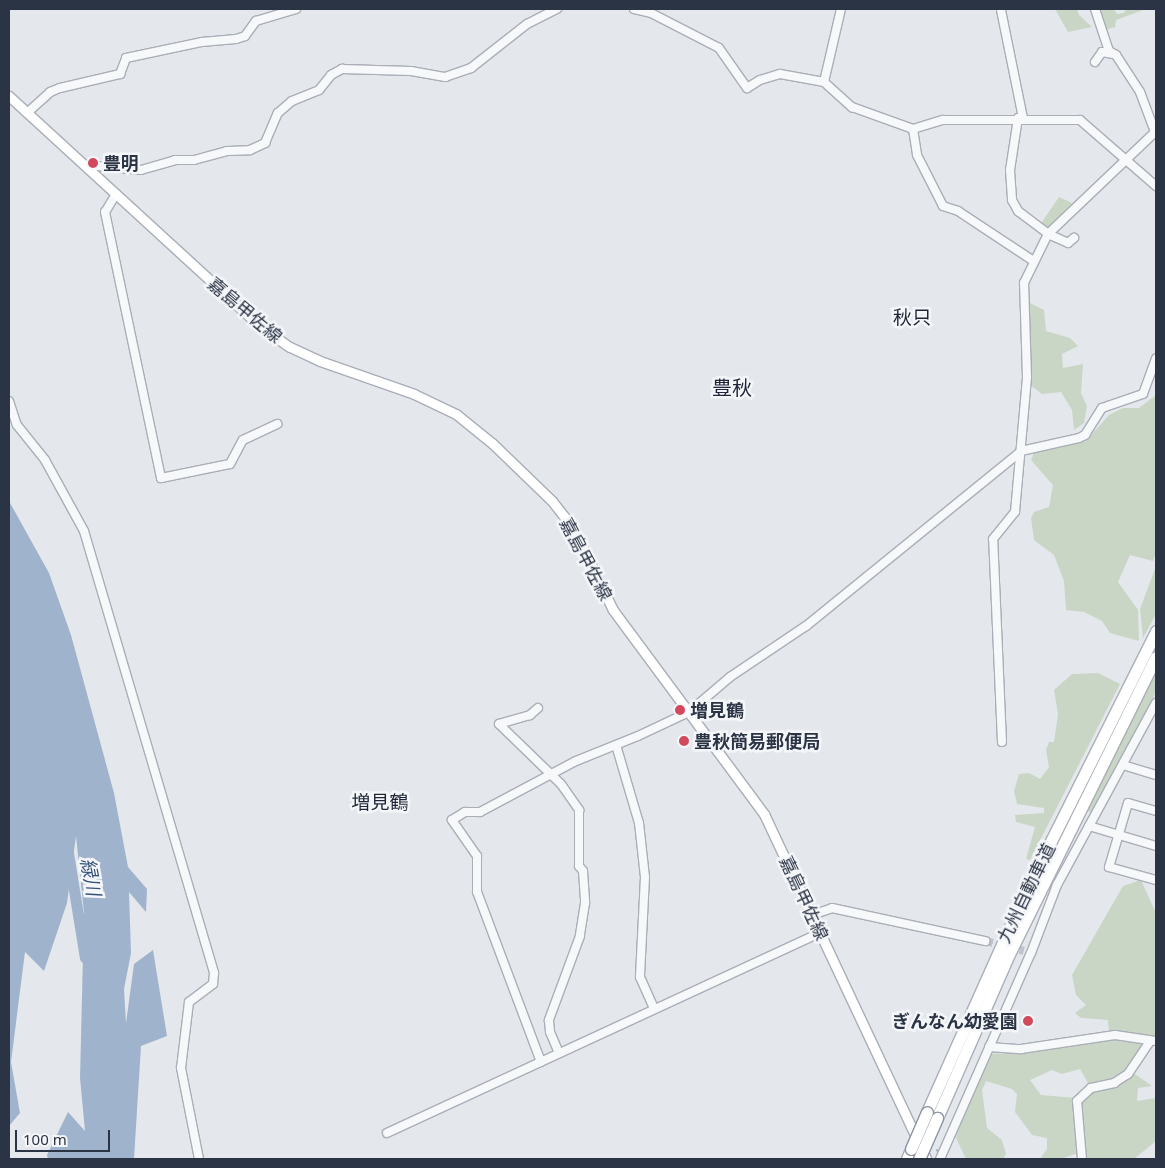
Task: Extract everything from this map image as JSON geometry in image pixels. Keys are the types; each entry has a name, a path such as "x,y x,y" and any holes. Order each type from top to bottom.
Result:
{"highway":[{"name":"九州自動車道","path":"919,1159 932,1115 1025,893 1156,631"},
{"name":"九州自動車道","path":"909,1154 932,1115 1009,954 1156,657"}],"main road":[{"name":"嘉島甲佐線","path":"9,96 86,165 240,310 290,347 433,403 456,414 492,443 552,500 570,523 613,610 764,814 926,1159"}],"street":[{"path":"27,113 50,92 120,74 126,58 202,42 236,39 244,36 256,21 296,9"},
{"path":"86,165 141,170 175,160 194,160 227,151 250,150 265,143 278,113 292,101 318,90 331,75 342,69 411,70 445,76 471,68 527,24 557,9"},
{"path":"634,9 651,13 719,48 747,88 760,80 780,74 824,82 852,107 913,129 942,120 1020,118 1080,120 1156,186"},
{"path":"824,82 841,9"},
{"path":"1095,9 1112,54"},
{"path":"1001,10 1020,118 1010,170 1012,200 1018,211 1048,234 1068,243 1074,238"},
{"path":"1002,742 993,539 1015,512 1027,377 1024,283 1032,260 1048,234 1125,159 1156,132 1140,92 1116,55 1102,52 1095,62"},
{"path":"913,129 917,155 943,206 958,210 1032,260"},
{"path":"116,194 105,212 161,478 230,464 243,440 277,424"},
{"path":"541,1062 477,892 477,856 452,820 465,812 480,812 550,774 689,712 730,677 806,626 1021,451 1072,441 1085,435 1102,408 1143,394 1156,358"},
{"path":"9,402 17,425 46,460 84,531 214,972 213,984 189,1002 182,1068 198,1159"},
{"path":"940,1159 1056,886 1156,704"},
{"path":"538,708 530,715 502,723 500,727 550,774 569,794 579,810 579,866 583,870 585,904 580,936 549,1020 550,1032 559,1052"},
{"path":"616,745 639,823 645,877 640,977 654,1009"},
{"path":"1123,765 1156,775"},
{"path":"1156,811 1128,803 1109,867 1156,880"},
{"path":"1089,826 1156,846"},
{"path":"812,915 832,908 985,941"},
{"path":"387,1133 820,933"},
{"path":"989,1047 1021,1049 1115,1036 1153,1041 1128,1074 1114,1083 1091,1088 1077,1101 1082,1159"}],"green space":[{"path":"1055,9 1077,9 1079,15 1092,27 1068,32"},
{"path":"1098,9 1114,9 1117,14 1124,13 1126,9 1146,9 1116,20 1115,27 1105,30"},
{"path":"1059,197 1072,203 1047,230 1040,225"},
{"path":"1028,302 1044,310 1046,331 1070,338 1078,346 1062,354 1063,368 1083,364 1081,393 1087,406 1084,423 1074,430 1072,410 1061,392 1042,394 1029,384"},
{"path":"1156,395 1156,552 1153,561 1130,555 1118,582 1138,610 1139,641 1110,633 1102,621 1084,612 1066,610 1064,581 1054,555 1034,540 1031,518 1034,512 1049,507 1053,485 1031,460 1034,453 1086,441 1109,415 1123,408 1139,408"},
{"path":"1156,566 1156,614 1143,638 1140,609"},
{"path":"1156,669 1156,692 1100,799 1091,812 1086,811"},
{"path":"1098,673 1120,684 1030,860 1026,859 1035,827 1016,822 1015,815 1044,813 1044,808 1017,804 1014,791 1019,774 1029,773 1040,779 1049,767 1046,750 1049,742 1054,742 1058,714 1054,690 1072,674"},
{"path":"1141,880 1156,913 1156,1039 1109,1032 1108,1020 1081,1018 1075,1013 1086,1005 1076,995 1072,975 1123,886"},
{"path":"1109,1039 1147,1045 1129,1070 1152,1086 1138,1088 1137,1101 1156,1098 1156,1141 1134,1159 1082,1159 1078,1153 1061,1159 1040,1159 1047,1149 1047,1138 1032,1135 1015,1112 1017,1094 1012,1089 986,1081 982,1090 987,1128 1002,1140 1006,1154 1003,1159 966,1159 956,1138 959,1124 990,1054 1029,1052","holes":["1080,1069 1091,1088 1076,1098 1041,1095 1030,1080 1052,1070 1062,1074"]}],"water":[{"path":"9,501 49,573 71,635 114,793 128,867 147,889 146,912 129,892 131,953 124,989 126,1023 134,964 153,950 167,1036 141,1046 134,1159 48,1159 47,1155 68,1112 85,1131 80,1078 84,913 76,836 67,903 44,971 25,952 11,1062 20,1113 9,1126"}],"waterway":[{"name":"緑川","path":"68,853 85,958"},
{"path":"937,1150 939,1155"}],"tunnel":[{"path":"985,941 1024,951"}],"place":[{"name":"豊明","path":"93,163"},
{"name":"増見鶴","path":"680,710"},
{"name":"豊秋簡易郵便局","path":"684,741"},
{"name":"ぎんなん幼愛園","path":"1028,1021"}],"district":[{"name":"秋只","path":"912,318"},
{"name":"豊秋","path":"732,387"},
{"name":"増見鶴","path":"380,803"}]}
